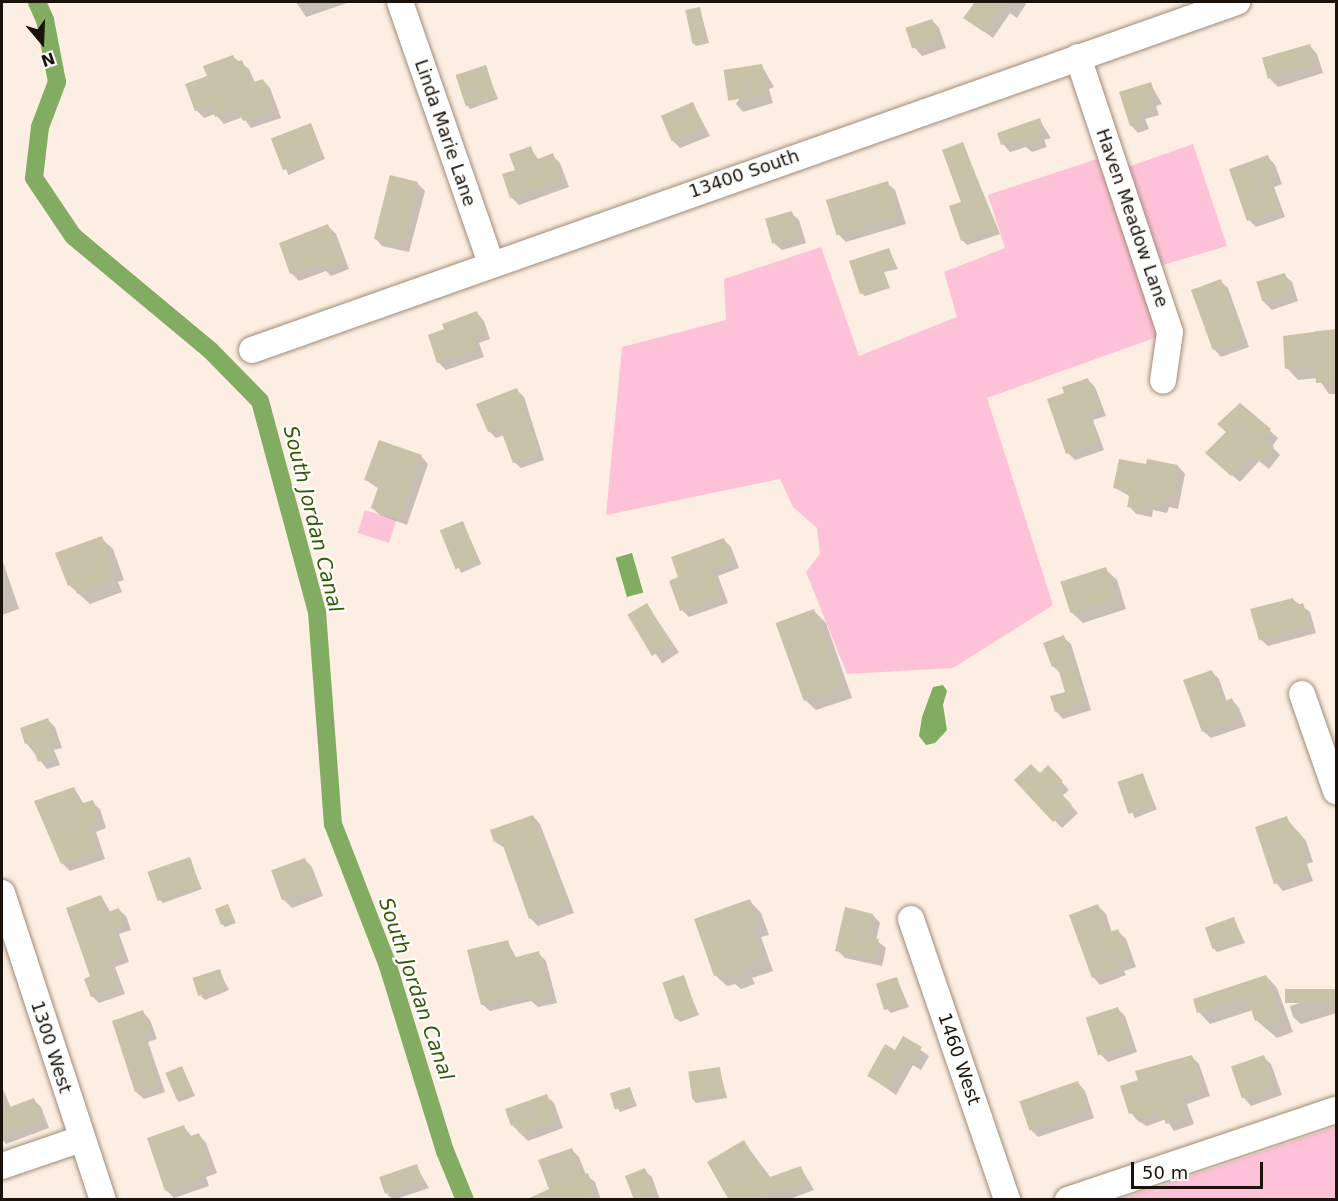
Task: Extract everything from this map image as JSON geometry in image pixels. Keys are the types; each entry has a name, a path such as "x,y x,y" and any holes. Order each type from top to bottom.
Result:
{"street":[{"name":"Linda Marie Lane","path":"400,2 491,264"},
{"name":"13400 South","path":"252,350 1237,2"},
{"name":"Haven Meadow Lane","path":"1078,57 1170,332 1163,381"},
{"path":"1302,694 1336,791"},
{"name":"1300 West","path":"2,893 81,1139 103,1200"},
{"name":"1460 West","path":"910,919 1007,1200"},
{"path":"1068,1200 1336,1110"},
{"path":"2,1166 81,1139"}],"shaded area":[{"path":"1193,144 1227,246 1136,273 1160,336 987,398 1053,605 953,668 847,674 806,572 820,554 817,528 793,507 780,479 606,515 622,347 726,320 724,279 821,247 859,356 957,317 944,272 1005,248 988,195 1097,159 1103,176"},
{"path":"365,510 396,520 389,543 358,533"},
{"path":"632,553 643,592 627,597 616,558"},
{"path":"943,685 947,691 943,705 947,730 935,743 926,745 919,736 922,717 933,687"},
{"path":"1336,1127 1336,1199 1122,1199"}],"building":[{"path":"975,2 1005,2 984,32 963,18"},
{"path":"700,7 707,40 692,43 685,10"},
{"path":"932,19 939,40 912,49 905,28"},
{"path":"1310,44 1316,65 1268,79 1262,58"},
{"path":"233,55 236,62 242,60 251,83 263,79 274,110 243,121 238,109 215,117 211,105 195,111 185,84 207,76 203,66"},
{"path":"762,64 767,95 728,101 723,70"},
{"path":"486,65 496,96 466,106 456,75"},
{"path":"1151,82 1156,97 1150,98 1152,107 1139,112 1142,122 1130,126 1119,92"},
{"path":"693,102 704,128 672,141 661,116"},
{"path":"1040,118 1044,130 1038,133 1040,139 1023,146 1020,139 1001,145 997,133"},
{"path":"311,123 323,155 283,170 271,138"},
{"path":"963,142 996,229 961,241 949,206 961,202 942,150"},
{"path":"531,146 536,160 553,153 562,180 510,198 502,174 515,170 509,154"},
{"path":"1268,155 1276,176 1268,179 1279,210 1247,221 1229,169"},
{"path":"390,175 418,182 402,246 374,239"},
{"path":"888,181 899,216 837,235 826,200"},
{"path":"792,211 799,236 772,244 765,219"},
{"path":"328,224 342,262 322,269 320,263 290,274 279,243"},
{"path":"889,248 895,265 882,269 888,284 860,294 849,261"},
{"path":"1285,273 1291,293 1262,302 1256,282"},
{"path":"1221,279 1243,339 1213,350 1191,290"},
{"path":"477,311 484,331 473,335 478,349 437,363 428,335 444,329 442,324"},
{"path":"1336,329 1336,382 1316,383 1315,367 1285,369 1283,336"},
{"path":"1088,378 1099,408 1087,413 1098,442 1066,454 1047,399 1064,393 1062,387"},
{"path":"517,388 539,453 513,463 500,428 488,432 476,404"},
{"path":"1240,403 1271,429 1264,440 1274,447 1261,462 1250,455 1231,476 1205,453 1226,432 1217,424"},
{"path":"379,440 422,455 399,518 371,508 379,485 364,480"},
{"path":"1119,459 1146,464 1147,459 1178,465 1171,502 1162,500 1160,507 1146,504 1145,510 1127,507 1130,492 1113,488"},
{"path":"463,521 479,560 456,569 440,530"},
{"path":"102,536 114,568 107,571 111,581 77,594 73,583 68,586 55,553"},
{"path":"724,538 732,561 712,569 721,596 680,611 669,581 678,577 671,557"},
{"path":"1106,567 1116,598 1071,613 1060,582"},
{"path":"1293,598 1295,606 1303,603 1310,626 1259,640 1250,609"},
{"path":"647,603 672,644 652,656 627,615"},
{"path":"814,609 842,687 804,701 775,623"},
{"path":"1064,635 1085,703 1055,712 1050,696 1065,692 1057,665 1052,667 1043,643"},
{"path":"1212,670 1224,702 1232,698 1239,719 1202,732 1183,680"},
{"path":"48,718 56,740 48,743 53,757 38,762 31,742 25,744 20,728"},
{"path":"1031,764 1040,773 1048,765 1063,781 1056,788 1072,805 1053,822 1014,780"},
{"path":"1143,773 1154,805 1129,814 1117,782"},
{"path":"74,787 80,804 93,800 100,821 89,824 99,852 61,864 34,801"},
{"path":"533,815 568,905 529,919 501,840 494,842 490,830"},
{"path":"1287,816 1293,834 1299,832 1307,855 1301,857 1306,873 1274,884 1255,827"},
{"path":"190,857 200,886 158,901 147,872"},
{"path":"305,858 316,888 282,900 271,870"},
{"path":"101,895 108,912 119,908 125,924 113,928 123,955 110,960 119,987 91,997 84,979 90,976 66,908"},
{"path":"750,899 758,923 750,926 762,959 742,966 744,973 728,978 726,972 714,976 694,919"},
{"path":"228,904 234,920 221,925 215,909"},
{"path":"1098,904 1108,933 1118,929 1129,959 1118,963 1119,968 1092,978 1069,915"},
{"path":"845,907 873,914 868,937 879,939 875,959 835,951"},
{"path":"1234,917 1242,939 1213,949 1205,928"},
{"path":"508,940 513,958 539,951 550,995 529,1001 527,993 481,1005 467,950"},
{"path":"220,969 226,987 198,996 192,978"},
{"path":"684,975 697,1012 675,1019 662,982"},
{"path":"1266,975 1282,1021 1264,1027 1261,1019 1255,1021 1247,997 1197,1013 1193,999"},
{"path":"897,977 905,1004 884,1010 876,983"},
{"path":"1285,989 1336,989 1336,1003 1285,1003"},
{"path":"1118,1007 1130,1045 1098,1056 1086,1018"},
{"path":"143,1010 150,1032 142,1035 158,1085 135,1092 112,1021"},
{"path":"903,1036 922,1047 913,1064 905,1059 888,1088 867,1076 885,1044 895,1050"},
{"path":"1192,1055 1203,1089 1180,1097 1187,1117 1166,1124 1161,1111 1138,1119 1135,1112 1129,1114 1120,1086 1138,1080 1135,1071"},
{"path":"1264,1055 1275,1087 1242,1099 1231,1066"},
{"path":"182,1066 193,1092 176,1099 165,1073"},
{"path":"720,1067 724,1095 692,1099 688,1071"},
{"path":"1078,1081 1088,1110 1029,1130 1019,1101"},
{"path":"630,1087 635,1103 615,1109 610,1093"},
{"path":"547,1094 556,1121 520,1134 516,1124 511,1126 505,1109"},
{"path":"34,1098 43,1120 2,1136 2,1110"},
{"path":"184,1125 188,1137 199,1133 210,1166 199,1169 203,1178 165,1191 147,1138"},
{"path":"744,1140 767,1178 801,1166 807,1182 775,1194 774,1189 756,1200 729,1200 707,1162"},
{"path":"572,1148 582,1175 588,1173 595,1195 584,1200 525,1200 549,1189 538,1160"},
{"path":"417,1164 423,1181 385,1194 379,1177"},
{"path":"645,1168 656,1197 634,1200 625,1176"}],"waterway":[{"name":"South Jordan Canal","path":"37,2 45,20 57,82 40,127 34,178 73,236 210,350 260,401 317,612 333,824 388,966 445,1151 465,1200"}]}
